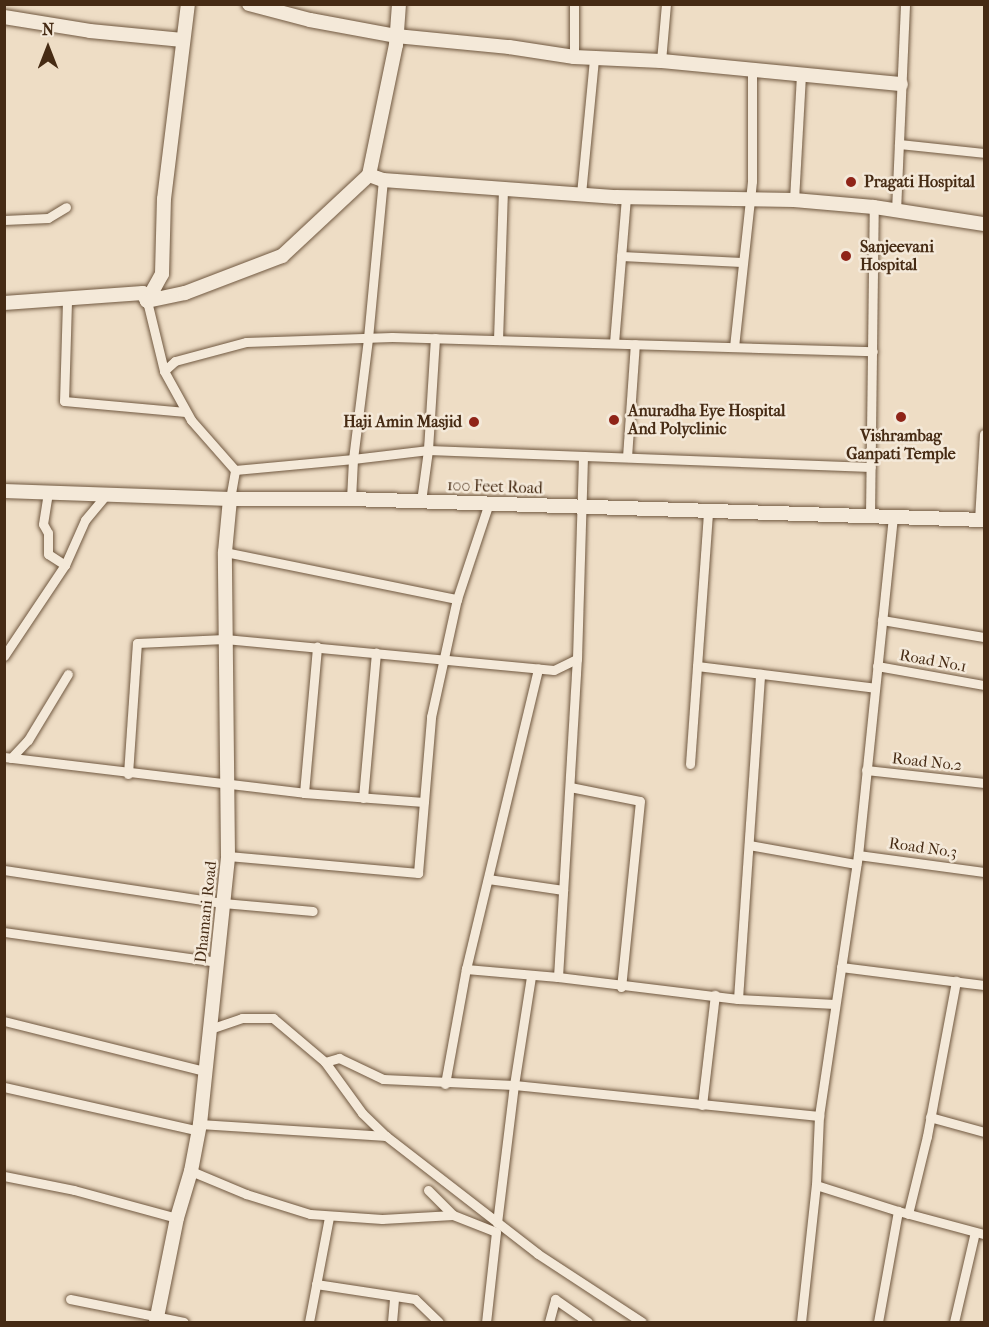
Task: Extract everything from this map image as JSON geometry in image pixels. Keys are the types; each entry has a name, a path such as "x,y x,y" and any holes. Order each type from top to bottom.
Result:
{"main road":[{"path":"147,301 162,274 164,199 188,4"},
{"path":"249,4 310,20 396,36 509,47 574,57 661,61 901,84"},
{"path":"147,301 185,293 282,256 369,175 396,36 399,4"},
{"path":"4,17 90,31 183,40"},
{"path":"369,175 383,180 626,197 794,200 873,207 984,225"},
{"path":"4,303 67,301 143,293 147,301"},
{"name":"100 Feet Road","path":"4,491 230,499 421,501 982,520"},
{"name":"Dhamani Road","path":"157,1320 177,1218 191,1171 199,1127 228,856 225,552 230,499"}],"street":[{"path":"574,4 574,57"},
{"path":"661,61 666,4"},
{"path":"896,211 905,4"},
{"path":"581,194 594,58"},
{"path":"734,347 752,181 752,74"},
{"path":"794,200 801,74"},
{"path":"898,144 984,153"},
{"path":"351,499 353,459 368,338 383,180"},
{"path":"498,340 503,189"},
{"path":"614,343 626,197"},
{"path":"4,220 48,218 66,207"},
{"path":"870,516 873,207"},
{"path":"621,256 742,262"},
{"path":"67,301 64,401 186,412"},
{"path":"147,301 164,372 186,412 235,470 230,499"},
{"path":"164,372 175,361 246,342 368,338 873,351"},
{"path":"421,501 428,450 435,338"},
{"path":"627,458 635,344"},
{"path":"982,520 984,434"},
{"path":"235,470 428,450 871,467"},
{"path":"558,977 578,658 583,456"},
{"path":"48,492 43,524 48,533 48,554 65,565"},
{"path":"4,656 65,565 85,520 107,495"},
{"path":"228,856 418,873 431,717 457,599 489,504"},
{"path":"690,764 708,510"},
{"path":"801,1323 816,1185 819,1116 857,859 893,517"},
{"path":"225,552 457,599"},
{"path":"882,620 984,637"},
{"path":"4,637 13,643"},
{"path":"128,774 137,643 225,639 554,670 578,658"},
{"path":"304,793 317,647"},
{"path":"363,798 376,653"},
{"path":"697,666 875,688"},
{"name":"Road No.1","path":"877,666 984,685"},
{"path":"445,1083 466,969 509,781 538,669"},
{"path":"8,758 28,740 68,674"},
{"path":"738,999 760,674"},
{"path":"8,758 304,793 424,802"},
{"name":"Road No.2","path":"866,770 984,783"},
{"path":"570,787 640,801 621,987"},
{"name":"Road No.3","path":"749,845 984,872"},
{"path":"4,870 223,903 313,911"},
{"path":"488,879 563,890"},
{"path":"4,932 217,962"},
{"path":"841,967 984,985"},
{"path":"466,969 558,977 621,987 738,999 835,1004"},
{"path":"486,1323 514,1085 531,976"},
{"path":"908,1214 930,1118 956,981"},
{"path":"702,1105 715,995"},
{"path":"210,1029 242,1018 273,1018 325,1062 362,1113 386,1136 538,1254 642,1323"},
{"path":"4,1022 206,1071"},
{"path":"325,1062 339,1058 383,1078 514,1085 819,1116"},
{"path":"4,1087 199,1127 386,1136"},
{"path":"930,1118 984,1132"},
{"path":"191,1171 246,1194 310,1214 382,1219 453,1215"},
{"path":"4,1176 74,1190 177,1218"},
{"path":"816,1185 908,1214 980,1233 954,1323"},
{"path":"428,1190 453,1215 496,1232"},
{"path":"879,1323 898,1210"},
{"path":"309,1323 329,1217"},
{"path":"316,1284 415,1299 439,1323"},
{"path":"392,1323 394,1297"},
{"path":"70,1299 157,1320 184,1323"},
{"path":"549,1323 555,1299 588,1323"}],"place":[{"name":"Pragati Hospital","path":"851,182"},
{"name":"Sanjeevani Hospital","path":"846,256"},
{"name":"Vishrambag Ganpati Temple","path":"901,417"},
{"name":"Anuradha Eye Hospital And Polyclinic","path":"614,420"},
{"name":"Haji Amin Masjid","path":"474,422"}]}
